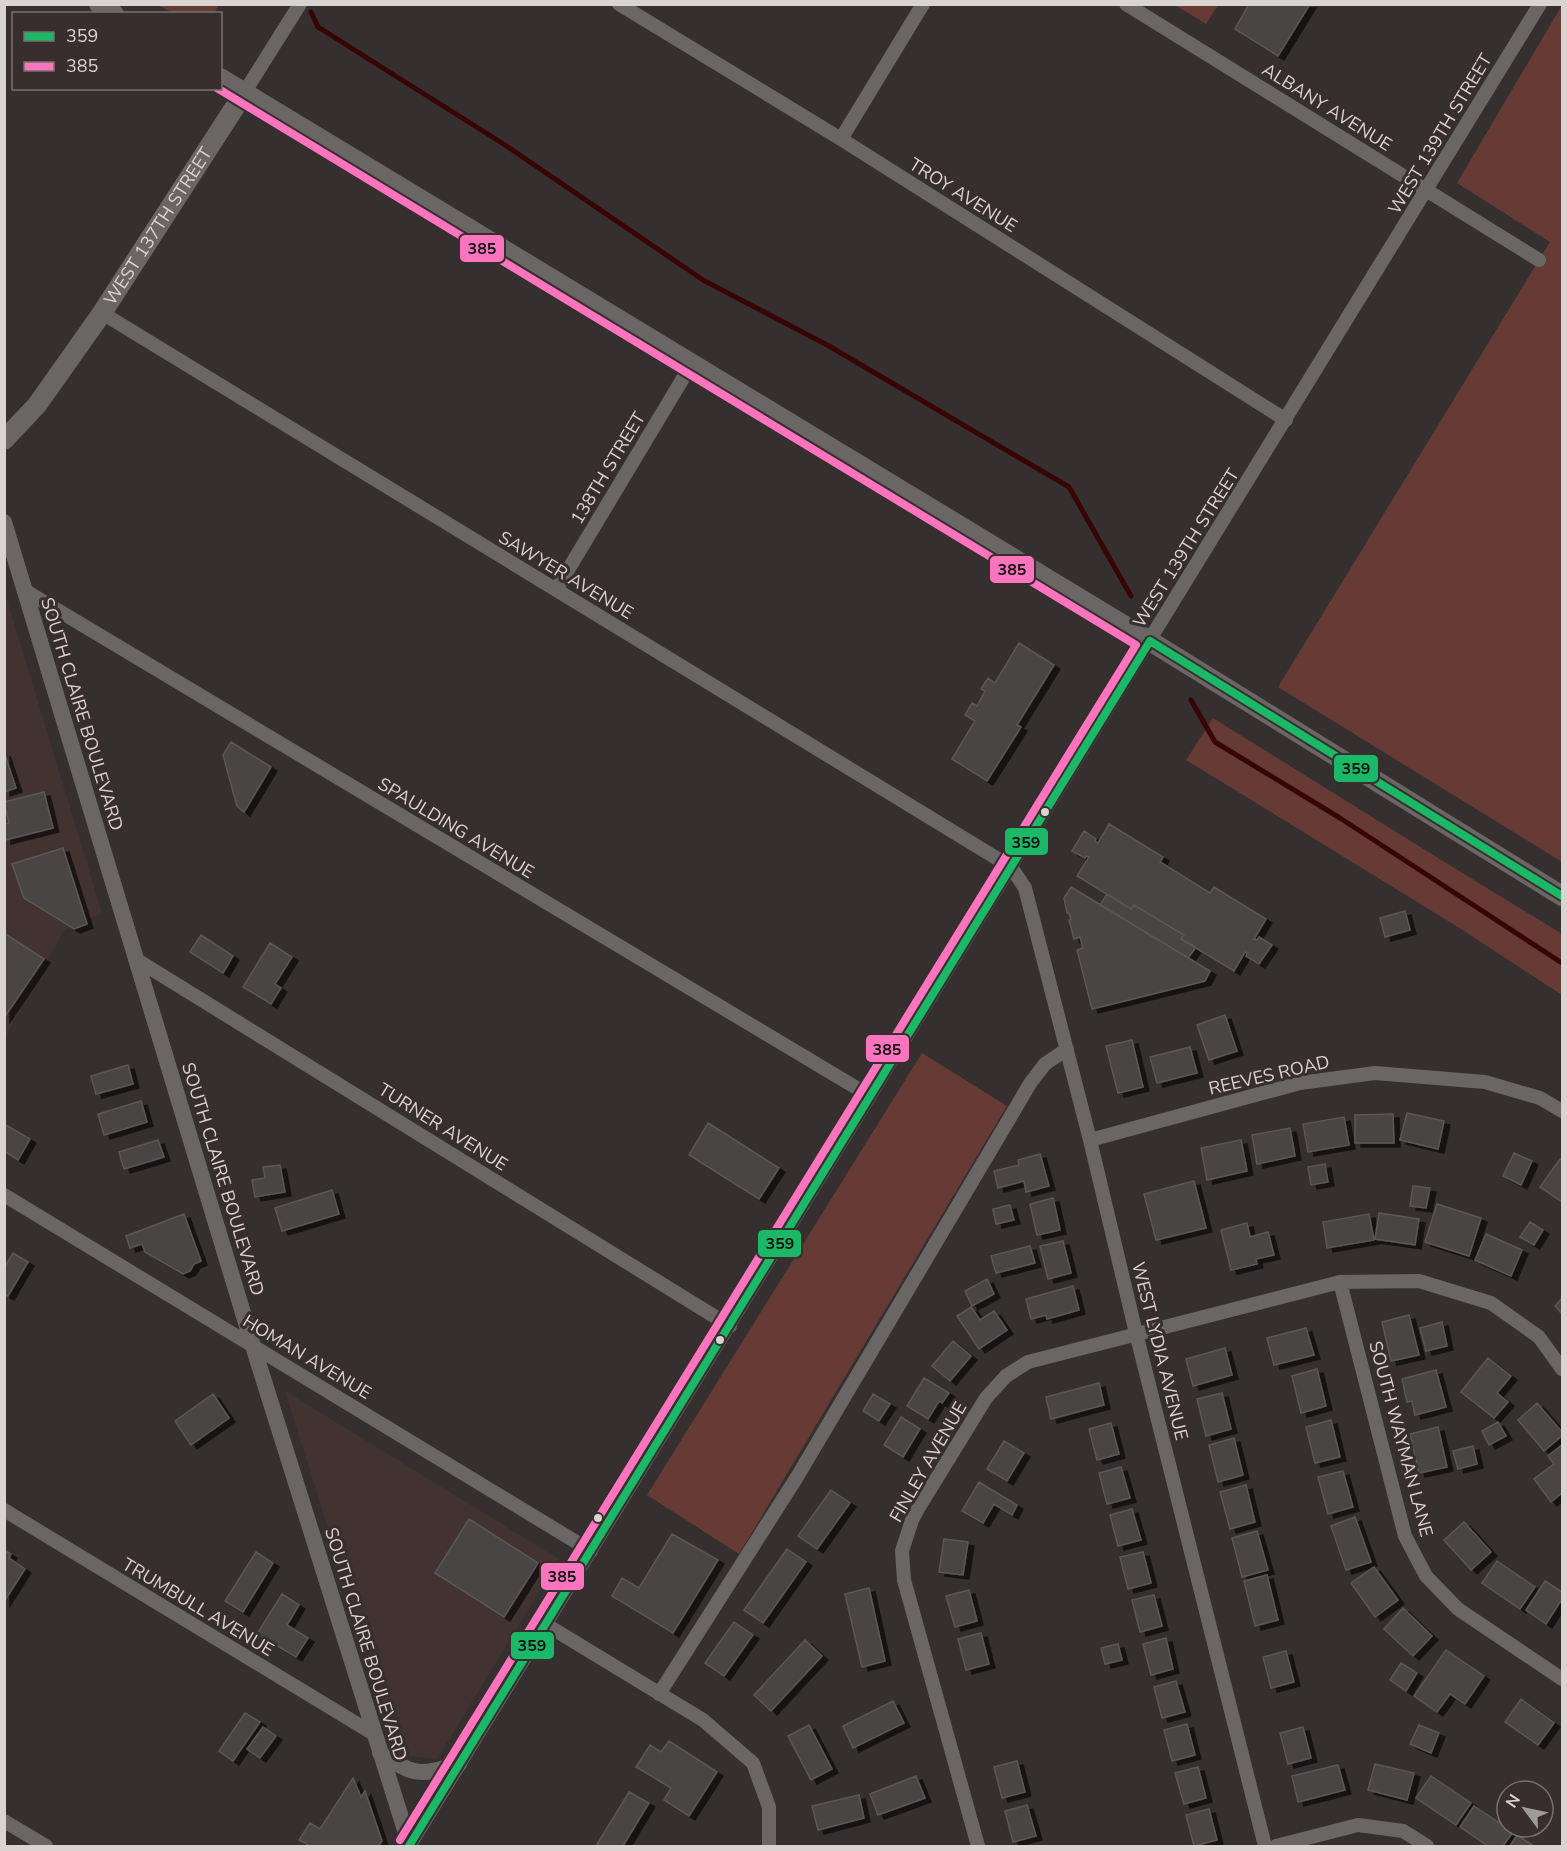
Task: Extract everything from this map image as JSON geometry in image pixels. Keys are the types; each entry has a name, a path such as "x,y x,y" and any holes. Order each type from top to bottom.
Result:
{"main road":[{"path":"222,79 1150,641 1563,896"},
{"name":"WEST 137TH STREET","path":"4,440 37,405 102,313 244,93"}],"street":[{"name":"WEST 137TH STREET","path":"244,93 300,4"},
{"name":"TROY AVENUE","path":"619,4 841,139 1286,420"},
{"path":"841,139 923,4"},
{"name":"ALBANY AVENUE","path":"1126,4 1539,260"},
{"name":"WEST 139TH STREET","path":"409,1846 1540,4"},
{"name":"SAWYER AVENUE","path":"102,313 1011,867"},
{"name":"138TH STREET","path":"556,590 691,364"},
{"name":"SOUTH CLAIRE BOULEVARD","path":"4,522 253,1346 409,1846"},
{"name":"SPAULDING AVENUE","path":"24,590 870,1096"},
{"name":"WEST LYDIA AVENUE","path":"1011,867 1024,888 1067,1049 1265,1846"},
{"name":"TURNER AVENUE","path":"137,960 730,1326"},
{"path":"659,1694 797,1477 1031,1082 1045,1064 1067,1049"},
{"name":"REEVES ROAD","path":"1090,1140 1300,1083 1375,1073 1485,1082 1540,1098 1563,1111"},
{"name":"HOMAN AVENUE","path":"4,1195 591,1551"},
{"name":"FINLEY AVENUE","path":"978,1846 904,1580 902,1551 919,1507 980,1407 1006,1376 1028,1362 1340,1282 1419,1281 1491,1302 1539,1337 1563,1369"},
{"name":"SOUTH WAYMAN LANE","path":"1340,1282 1405,1536 1426,1576 1458,1609 1563,1679"},
{"name":"TRUMBULL AVENUE","path":"4,1510 374,1734"},
{"path":"545,1624 703,1720 753,1763 769,1807 769,1846"},
{"path":"380,1753 410,1771 424,1773 459,1764"},
{"path":"4,1821 46,1846"},
{"path":"1276,1846 1358,1825 1403,1831 1427,1846"}],"shaded area":[{"path":"219,4 215,12 171,12 158,5"},
{"path":"1175,5 1218,5 1206,24"},
{"path":"1562,5 1562,862 1278,687 1550,242 1457,183"},
{"path":"4,590 102,913 64,930 5,1038"},
{"path":"1213,718 1562,934 1562,995 1461,929 1186,760"},
{"path":"922,1053 1007,1106 739,1554 647,1495"},
{"path":"285,1391 559,1559 437,1759 399,1755"}],"building":[{"path":"1249,4 1310,4 1278,56 1235,29"},
{"path":"1019,643 1054,665 1017,725 1021,727 987,781 952,759 975,721 965,715 972,703 977,706 985,691 981,689 988,678 995,683"},
{"path":"231,742 271,767 244,812 237,806 223,755"},
{"path":"4,752 16,788 4,792"},
{"path":"44,792 53,828 5,840 4,824 9,823 4,802"},
{"path":"1109,824 1163,857 1160,862 1210,893 1214,887 1266,919 1254,939 1257,940 1259,937 1272,945 1259,964 1246,956 1248,953 1245,952 1234,971 1181,939 1184,935 1134,905 1131,909 1077,876 1089,857 1085,858 1072,851 1084,831 1098,843"},
{"path":"63,848 87,924 74,929 24,898 12,864"},
{"path":"1071,887 1210,971 1205,981 1092,1009 1077,950 1083,948 1080,937 1074,939 1069,920 1071,919 1067,913 1064,898"},
{"path":"1107,894 1131,909 1134,905 1184,935 1181,939 1196,947 1188,958 1100,905"},
{"path":"1405,911 1410,930 1385,937 1380,918"},
{"path":"4,933 44,959 4,1018"},
{"path":"201,935 233,956 223,973 190,952"},
{"path":"270,943 292,957 275,984 281,988 271,1004 243,987"},
{"path":"1225,1015 1237,1051 1209,1060 1197,1025"},
{"path":"1132,1040 1143,1087 1118,1093 1106,1046"},
{"path":"1190,1047 1197,1073 1157,1083 1150,1057"},
{"path":"128,1065 133,1084 96,1094 91,1076"},
{"path":"141,1101 147,1122 104,1135 98,1114"},
{"path":"1407,1113 1444,1121 1438,1149 1400,1140"},
{"path":"1393,1114 1394,1143 1355,1143 1355,1115"},
{"path":"1344,1117 1349,1145 1308,1152 1303,1124"},
{"path":"708,1123 779,1168 759,1199 689,1155"},
{"path":"4,1124 30,1139 18,1160 4,1151"},
{"path":"1290,1128 1295,1156 1257,1164 1252,1135"},
{"path":"158,1140 164,1157 124,1169 119,1152"},
{"path":"1241,1140 1247,1171 1207,1180 1201,1148"},
{"path":"1514,1153 1532,1161 1521,1185 1503,1176"},
{"path":"1040,1154 1049,1186 1026,1192 1024,1181 998,1188 994,1171 1019,1165 1018,1160"},
{"path":"1560,1159 1562,1160 1562,1202 1540,1187"},
{"path":"1325,1164 1328,1182 1311,1185 1308,1167"},
{"path":"280,1165 285,1192 255,1197 252,1180 265,1178 263,1167"},
{"path":"1194,1181 1206,1228 1156,1240 1144,1194"},
{"path":"1413,1186 1430,1188 1426,1208 1410,1206"},
{"path":"332,1190 339,1214 282,1231 275,1208"},
{"path":"1053,1198 1060,1230 1037,1235 1030,1204"},
{"path":"1437,1204 1481,1218 1469,1256 1425,1242"},
{"path":"1010,1205 1014,1220 996,1224 993,1209"},
{"path":"1379,1213 1419,1219 1415,1245 1375,1239"},
{"path":"184,1214 201,1261 194,1264 190,1271 183,1274 145,1252 142,1244 130,1248 126,1236"},
{"path":"1369,1214 1374,1240 1327,1248 1323,1222"},
{"path":"1530,1222 1543,1230 1534,1245 1520,1237"},
{"path":"1247,1223 1250,1237 1268,1232 1274,1255 1256,1259 1257,1264 1231,1270 1221,1230"},
{"path":"1486,1234 1522,1250 1511,1276 1475,1260"},
{"path":"1063,1241 1071,1273 1048,1279 1040,1246"},
{"path":"1030,1246 1035,1263 996,1273 991,1256"},
{"path":"13,1253 28,1262 8,1296 4,1294 4,1268"},
{"path":"987,1279 994,1294 972,1306 965,1291"},
{"path":"1073,1286 1079,1310 1047,1319 1046,1315 1031,1319 1026,1299"},
{"path":"1562,1298 1562,1314 1555,1306"},
{"path":"971,1307 980,1320 994,1311 1007,1330 979,1349 957,1316"},
{"path":"1409,1315 1419,1355 1391,1361 1382,1322"},
{"path":"1442,1322 1447,1346 1426,1351 1420,1328"},
{"path":"1306,1328 1314,1355 1274,1365 1267,1338"},
{"path":"953,1341 971,1356 950,1381 932,1366"},
{"path":"1225,1348 1232,1375 1193,1386 1186,1359"},
{"path":"1488,1358 1511,1376 1497,1393 1508,1402 1494,1418 1461,1392"},
{"path":"1317,1369 1326,1406 1301,1413 1292,1376"},
{"path":"1436,1370 1446,1407 1415,1415 1412,1401 1407,1402 1402,1379"},
{"path":"924,1378 949,1393 942,1403 939,1401 928,1419 907,1406"},
{"path":"1099,1383 1104,1405 1051,1419 1046,1397"},
{"path":"1222,1393 1231,1429 1206,1436 1197,1399"},
{"path":"213,1394 229,1418 191,1445 175,1421"},
{"path":"873,1394 890,1404 879,1421 863,1411"},
{"path":"1537,1403 1562,1432 1562,1436 1544,1451 1518,1420"},
{"path":"901,1417 920,1429 903,1457 884,1445"},
{"path":"1331,1420 1340,1457 1315,1463 1306,1427"},
{"path":"1498,1422 1506,1436 1489,1445 1482,1431"},
{"path":"1111,1423 1119,1454 1097,1460 1089,1429"},
{"path":"1438,1427 1447,1467 1419,1473 1410,1434"},
{"path":"1234,1438 1243,1475 1218,1482 1209,1445"},
{"path":"1004,1441 1024,1453 1007,1481 987,1469"},
{"path":"1562,1445 1562,1493 1551,1502 1534,1479 1554,1464 1548,1456"},
{"path":"1473,1446 1477,1464 1458,1469 1453,1451"},
{"path":"1121,1467 1130,1498 1107,1504 1099,1473"},
{"path":"1343,1471 1353,1507 1328,1514 1318,1477"},
{"path":"979,1482 1017,1505 1012,1515 994,1504 983,1523 962,1511"},
{"path":"1246,1485 1255,1522 1230,1529 1220,1492"},
{"path":"831,1490 850,1503 817,1549 798,1536"},
{"path":"1132,1509 1141,1540 1118,1546 1110,1515"},
{"path":"1355,1517 1371,1562 1346,1570 1331,1526"},
{"path":"469,1519 538,1563 504,1617 435,1573"},
{"path":"1464,1522 1491,1552 1471,1570 1444,1540"},
{"path":"1257,1531 1268,1570 1242,1577 1232,1538"},
{"path":"672,1534 718,1560 673,1633 612,1596 622,1578 639,1588"},
{"path":"944,1539 968,1542 963,1575 939,1572"},
{"path":"787,1549 806,1562 763,1623 744,1610"},
{"path":"4,1550 11,1554 9,1558 25,1569 4,1602"},
{"path":"256,1552 273,1563 243,1612 225,1601"},
{"path":"1143,1552 1151,1583 1128,1589 1120,1557"},
{"path":"1497,1561 1535,1587 1520,1609 1482,1583"},
{"path":"1374,1567 1398,1600 1375,1617 1351,1583"},
{"path":"1267,1575 1278,1620 1255,1626 1244,1581"},
{"path":"1545,1581 1562,1592 1562,1599 1546,1624 1526,1610"},
{"path":"869,1588 885,1661 862,1667 845,1594"},
{"path":"969,1590 977,1621 955,1627 946,1596"},
{"path":"282,1594 299,1605 287,1625 308,1638 296,1657 257,1634"},
{"path":"1154,1595 1162,1626 1140,1632 1132,1600"},
{"path":"1403,1608 1432,1636 1413,1656 1384,1629"},
{"path":"734,1622 753,1635 724,1676 705,1663"},
{"path":"981,1633 989,1664 966,1670 958,1639"},
{"path":"1166,1638 1173,1669 1151,1675 1143,1644"},
{"path":"805,1640 822,1656 771,1711 754,1695"},
{"path":"1118,1644 1122,1660 1105,1664 1101,1648"},
{"path":"1446,1650 1484,1676 1465,1704 1450,1694 1437,1712 1414,1696"},
{"path":"1286,1651 1294,1682 1271,1688 1263,1657"},
{"path":"1401,1663 1417,1673 1406,1691 1390,1680"},
{"path":"1176,1681 1185,1712 1162,1718 1154,1687"},
{"path":"1521,1699 1554,1723 1538,1745 1505,1722"},
{"path":"893,1701 904,1723 853,1748 843,1726"},
{"path":"245,1713 260,1722 233,1761 219,1751"},
{"path":"1187,1724 1195,1755 1172,1761 1164,1730"},
{"path":"809,1725 832,1769 811,1780 788,1736"},
{"path":"1419,1725 1439,1733 1431,1753 1410,1744"},
{"path":"263,1727 276,1736 260,1758 247,1749"},
{"path":"1303,1727 1311,1758 1288,1764 1280,1733"},
{"path":"669,1741 717,1772 689,1816 664,1800 671,1788 636,1767 650,1745 661,1752"},
{"path":"1017,1761 1025,1792 1002,1798 994,1767"},
{"path":"1375,1764 1414,1773 1407,1800 1368,1790"},
{"path":"1338,1765 1345,1790 1298,1802 1292,1776"},
{"path":"1198,1767 1206,1798 1184,1804 1175,1773"},
{"path":"916,1776 925,1798 878,1815 870,1794"},
{"path":"1431,1776 1471,1803 1456,1825 1416,1798"},
{"path":"353,1778 361,1797 365,1791 382,1841 378,1846 310,1846 299,1840 310,1823 320,1829"},
{"path":"629,1792 649,1803 623,1846 596,1846"},
{"path":"859,1795 864,1818 818,1830 812,1806"},
{"path":"1027,1805 1036,1836 1013,1842 1005,1811"},
{"path":"1474,1806 1495,1820 1495,1839 1508,1839 1503,1846 1488,1846 1460,1827"},
{"path":"1209,1809 1217,1840 1194,1846 1186,1815"},
{"path":"1514,1839 1523,1839 1534,1846 1510,1846"}],"waterway":[{"path":"311,12 318,27 505,145 703,280 829,346 1069,487 1131,596"},
{"path":"1191,700 1215,742 1340,818 1562,963"}],"transit line":[{"name":"385","path":"220,90 1136,645 400,1840"},
{"name":"359","path":"1150,641 1562,896"},
{"name":"359","path":"409,1846 1150,641"}]}
